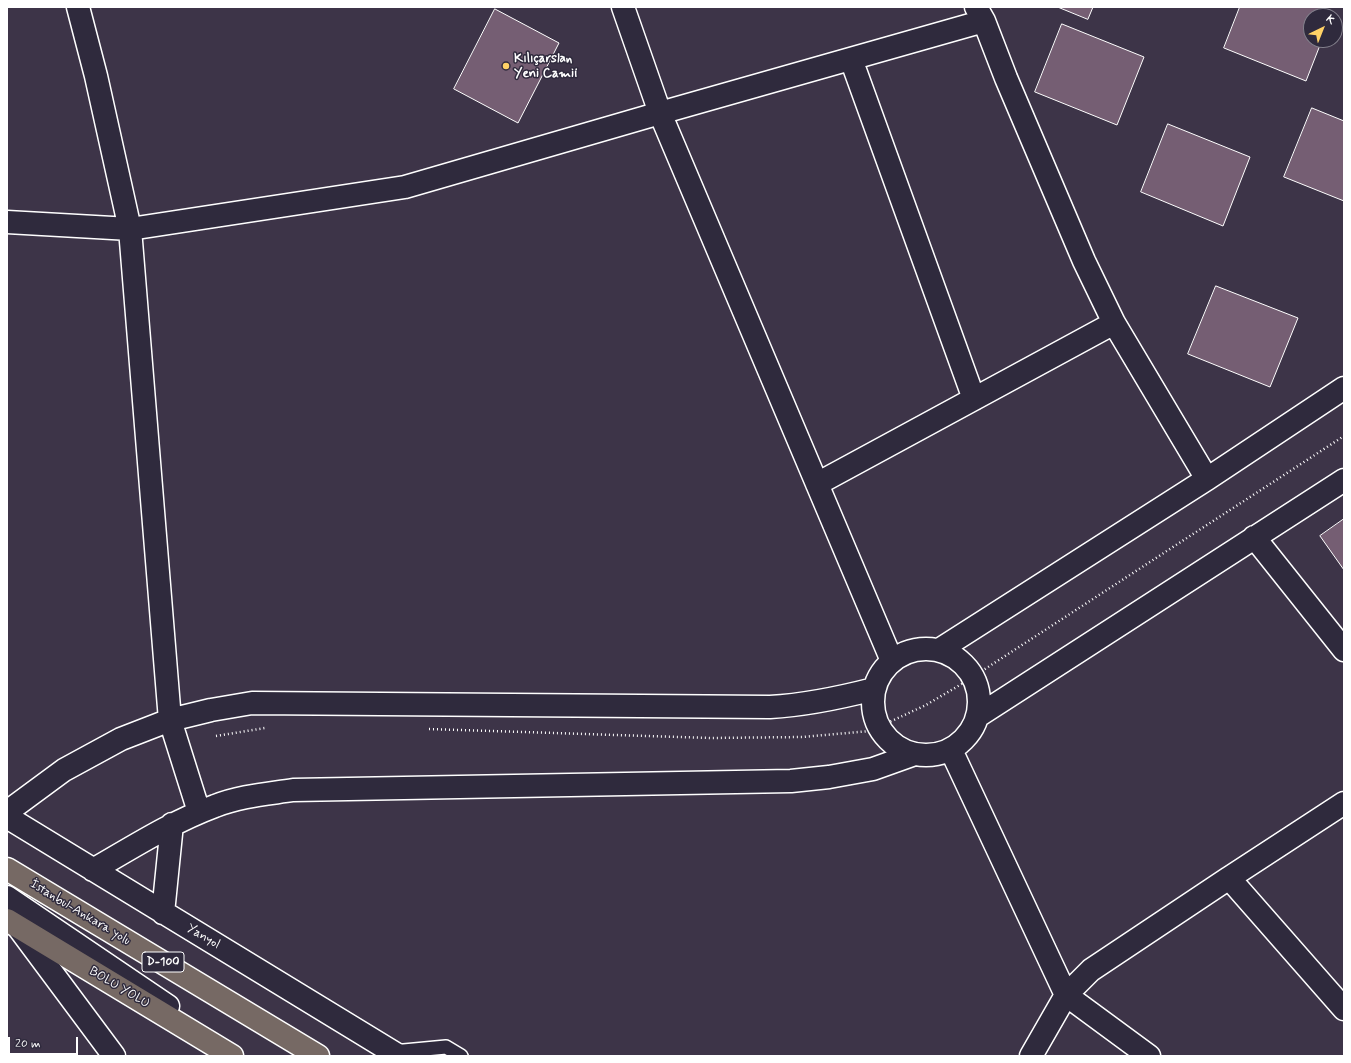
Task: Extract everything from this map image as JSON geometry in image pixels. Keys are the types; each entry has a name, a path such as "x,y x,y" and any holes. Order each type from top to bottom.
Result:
{"highway":[{"name":"İstanbul-Ankara yolu","path":"7,869 318,1056"},
{"name":"BOLU YOLU","path":"7,920 232,1056"}],"street":[{"path":"78,7 96,76 130,229 170,720 199,812"},
{"path":"623,7 660,113 892,661"},
{"path":"7,222 130,229 405,188 851,59 980,14 1084,261 1114,323 1208,479"},
{"path":"851,59 974,398"},
{"path":"817,484 1114,323"},
{"path":"940,650 1208,479 1344,388"},
{"path":"978,716 1344,480"},
{"path":"1254,537 1344,650"},
{"path":"923,648 940,650 956,657 970,670 974,677 978,687 980,706 976,724 966,739 951,750 933,756 914,754 899,748 886,737 879,727 873,706 874,689 880,674 892,661 906,652 923,648"},
{"path":"7,812 64,770 121,739 170,720 211,710 252,703 770,707 794,706 829,700 874,689"},
{"path":"951,750 1066,995 1149,1056"},
{"path":"93,870 172,824 216,805 252,796 293,790 791,781 829,777 873,769 914,754"},
{"path":"1031,1056 1066,995 1091,970 1344,803"},
{"name":"Yanyol","path":"7,817 396,1054"},
{"path":"163,913 172,824"},
{"path":"1229,878 1344,1009"},
{"path":"7,897 241,1056"},
{"path":"7,911 114,1056"}],"lane":[{"path":"396,1054 446,1047 461,1056"}],"path":[{"path":"427,729 710,738 802,737 870,731 926,705 974,677 1344,436"},
{"path":"216,736 268,727"}],"building":[{"path":"1058,7 1093,7 1088,19"},
{"path":"1240,7 1323,8 1303,8 1303,48 1319,48 1306,81 1224,48"},
{"name":"Kılıçarslan Yeni Camii","path":"495,9 559,43 518,123 454,89"},
{"path":"1062,24 1144,57 1117,125 1035,92"},
{"path":"1312,108 1344,121 1344,201 1284,177"},
{"path":"1168,124 1250,157 1223,226 1141,192"},
{"path":"1216,286 1298,318 1270,387 1188,354"},
{"path":"1344,519 1344,570 1320,536"}],"place":[{"name":"Kılıçarslan Yeni Camii","path":"506,66"}]}
